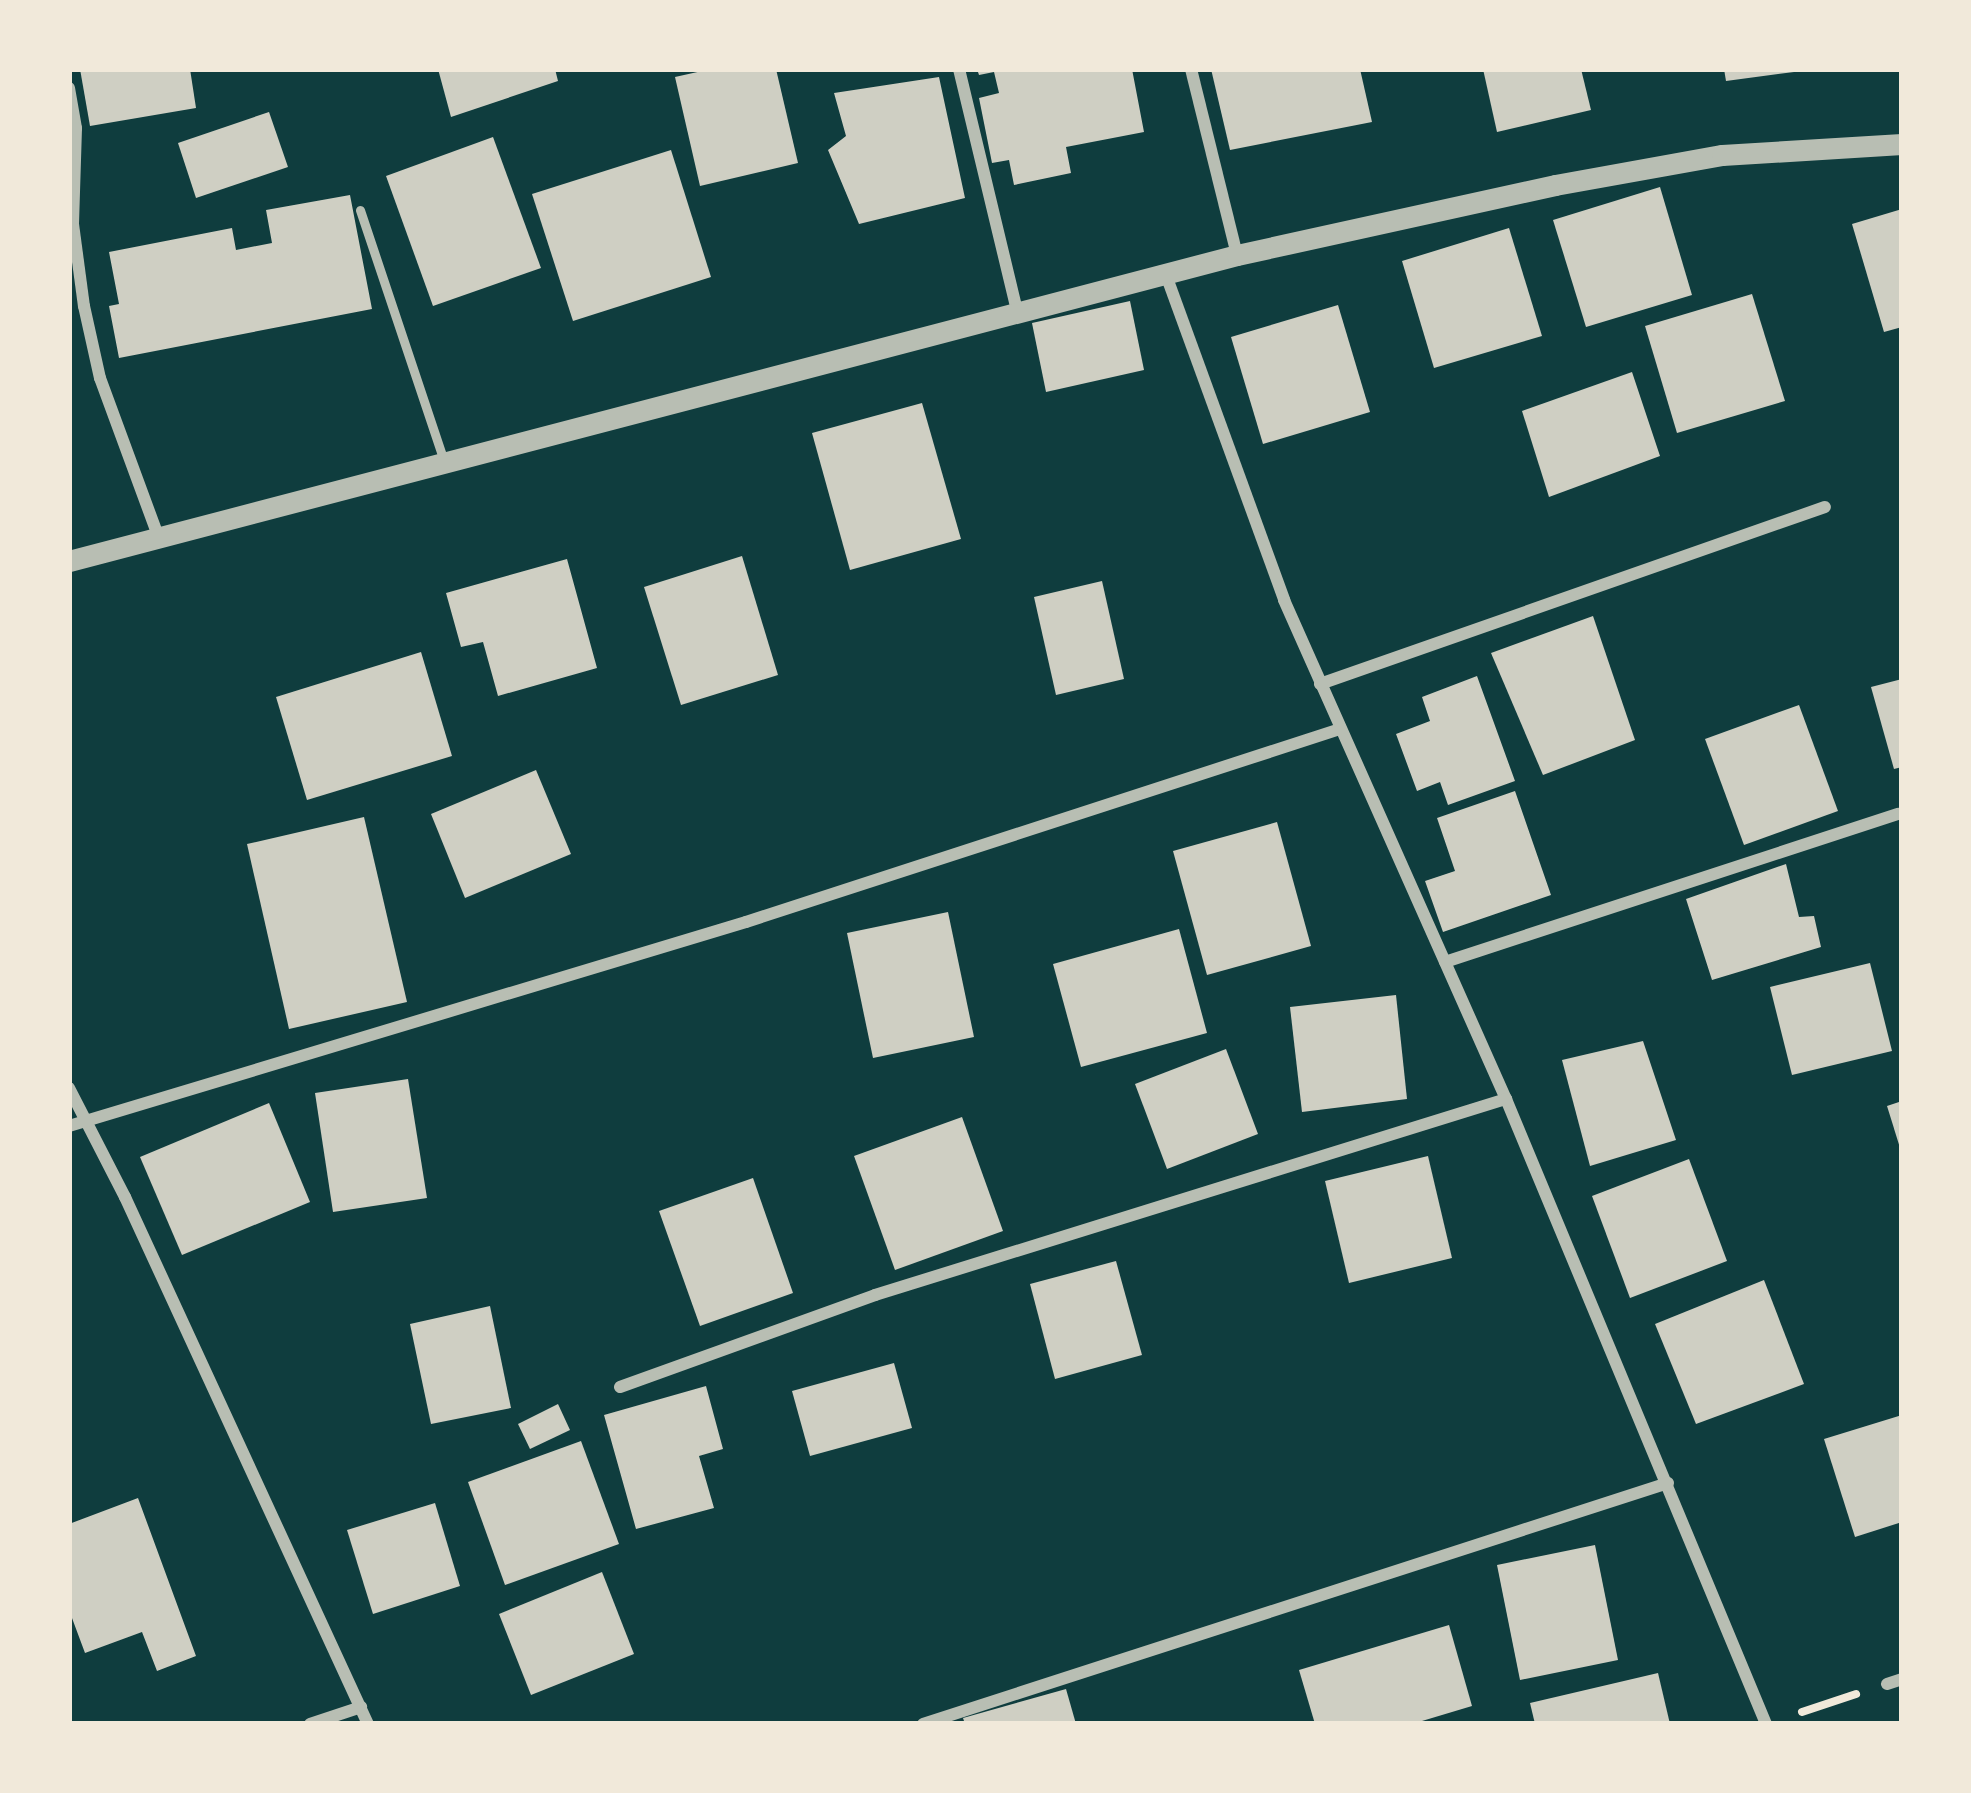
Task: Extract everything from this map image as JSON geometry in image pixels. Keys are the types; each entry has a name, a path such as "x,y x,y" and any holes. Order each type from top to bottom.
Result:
{"street":[{"path":"959,69 1018,314"},
{"path":"1191,69 1237,255"},
{"path":"69,88 76,128 73,224 84,306 100,378 158,536"},
{"path":"69,561 1237,255 1555,185 1722,155 1902,144"},
{"path":"1166,275 1320,684 1506,1099 1766,1724"},
{"path":"1320,684 1826,507"},
{"path":"69,1126 746,922 1340,729"},
{"path":"1445,962 1898,814"},
{"path":"69,1088 368,1724"},
{"path":"620,1387 875,1294 1506,1099"},
{"path":"923,1724 1668,1483"},
{"path":"1887,1684 1902,1678"},
{"path":"310,1724 361,1707"}],"lane":[{"path":"360,210 446,465"}],"path":[{"path":"1766,1724 1887,1684"}],"building":[{"path":"80,69 190,69 196,108 90,126"},
{"path":"438,69 555,69 558,81 451,117"},
{"path":"711,69 776,69 798,163 700,186 675,77"},
{"path":"977,69 1132,69 1144,132 1066,147 1071,173 1014,185 1009,160 992,163 979,98 999,93 994,72 979,75"},
{"path":"1211,69 1360,69 1372,122 1230,150"},
{"path":"1483,69 1581,69 1591,110 1497,132"},
{"path":"1724,69 1793,69 1794,72 1726,81"},
{"path":"939,77 965,198 859,224 828,150 846,136 834,93"},
{"path":"269,112 288,167 196,198 178,143"},
{"path":"493,137 541,268 433,306 386,176"},
{"path":"671,150 711,277 573,321 532,194"},
{"path":"1660,187 1692,295 1586,327 1553,220"},
{"path":"350,195 372,309 119,358 109,306 119,304 109,252 232,228 236,250 272,243 266,210"},
{"path":"1902,209 1902,327 1884,332 1852,224"},
{"path":"1509,228 1542,336 1434,368 1402,261"},
{"path":"1752,294 1785,401 1677,433 1645,326"},
{"path":"1130,301 1144,370 1046,392 1032,323"},
{"path":"1338,305 1370,412 1263,444 1231,337"},
{"path":"1632,372 1660,456 1549,497 1522,411"},
{"path":"922,403 961,539 850,570 812,433"},
{"path":"742,556 778,675 681,705 644,587"},
{"path":"567,559 597,668 498,696 483,642 461,647 446,593"},
{"path":"1102,581 1124,679 1056,695 1034,597"},
{"path":"1593,616 1635,740 1543,775 1491,653"},
{"path":"421,652 452,756 307,800 276,697"},
{"path":"1477,676 1515,781 1448,805 1440,782 1417,791 1396,734 1430,721 1422,697"},
{"path":"1902,679 1902,767 1894,769 1871,687"},
{"path":"1799,705 1838,811 1744,845 1705,739"},
{"path":"536,770 571,854 465,898 431,814"},
{"path":"1515,791 1551,895 1443,932 1425,881 1455,871 1437,818"},
{"path":"364,817 407,1002 289,1029 247,844"},
{"path":"1277,822 1311,946 1207,975 1173,851"},
{"path":"1786,864 1799,917 1814,916 1821,947 1712,980 1686,899"},
{"path":"948,912 974,1037 873,1058 847,933"},
{"path":"1179,929 1207,1033 1081,1067 1053,964"},
{"path":"1870,963 1892,1051 1792,1075 1770,987"},
{"path":"1396,995 1407,1099 1302,1112 1290,1007"},
{"path":"1643,1041 1676,1140 1590,1166 1562,1060"},
{"path":"1226,1049 1258,1134 1167,1169 1135,1084"},
{"path":"408,1079 427,1198 333,1212 315,1093"},
{"path":"1902,1101 1902,1151 1901,1151 1887,1106"},
{"path":"269,1103 310,1202 182,1255 140,1157"},
{"path":"962,1117 1003,1231 895,1270 854,1156"},
{"path":"1428,1156 1452,1258 1349,1283 1325,1181"},
{"path":"1689,1159 1727,1261 1630,1298 1592,1196"},
{"path":"753,1178 793,1293 700,1326 659,1211"},
{"path":"1116,1261 1142,1355 1055,1379 1030,1284"},
{"path":"1764,1280 1804,1384 1696,1424 1655,1324"},
{"path":"490,1306 511,1408 431,1424 410,1324"},
{"path":"894,1363 912,1428 810,1456 792,1391"},
{"path":"706,1386 723,1449 699,1456 714,1508 636,1529 604,1415"},
{"path":"558,1404 570,1430 530,1449 518,1424"},
{"path":"1902,1415 1902,1522 1855,1537 1824,1439"},
{"path":"581,1441 619,1544 505,1585 468,1482"},
{"path":"138,1498 196,1656 157,1671 142,1632 85,1653 69,1610 69,1524"},
{"path":"435,1503 460,1586 373,1614 347,1530"},
{"path":"1595,1545 1618,1660 1520,1680 1497,1565"},
{"path":"602,1572 634,1654 531,1695 499,1614"},
{"path":"1449,1625 1472,1706 1412,1724 1315,1724 1299,1670"},
{"path":"1658,1673 1670,1724 1535,1724 1530,1703"},
{"path":"1066,1689 1076,1724 965,1724 963,1718"}]}
